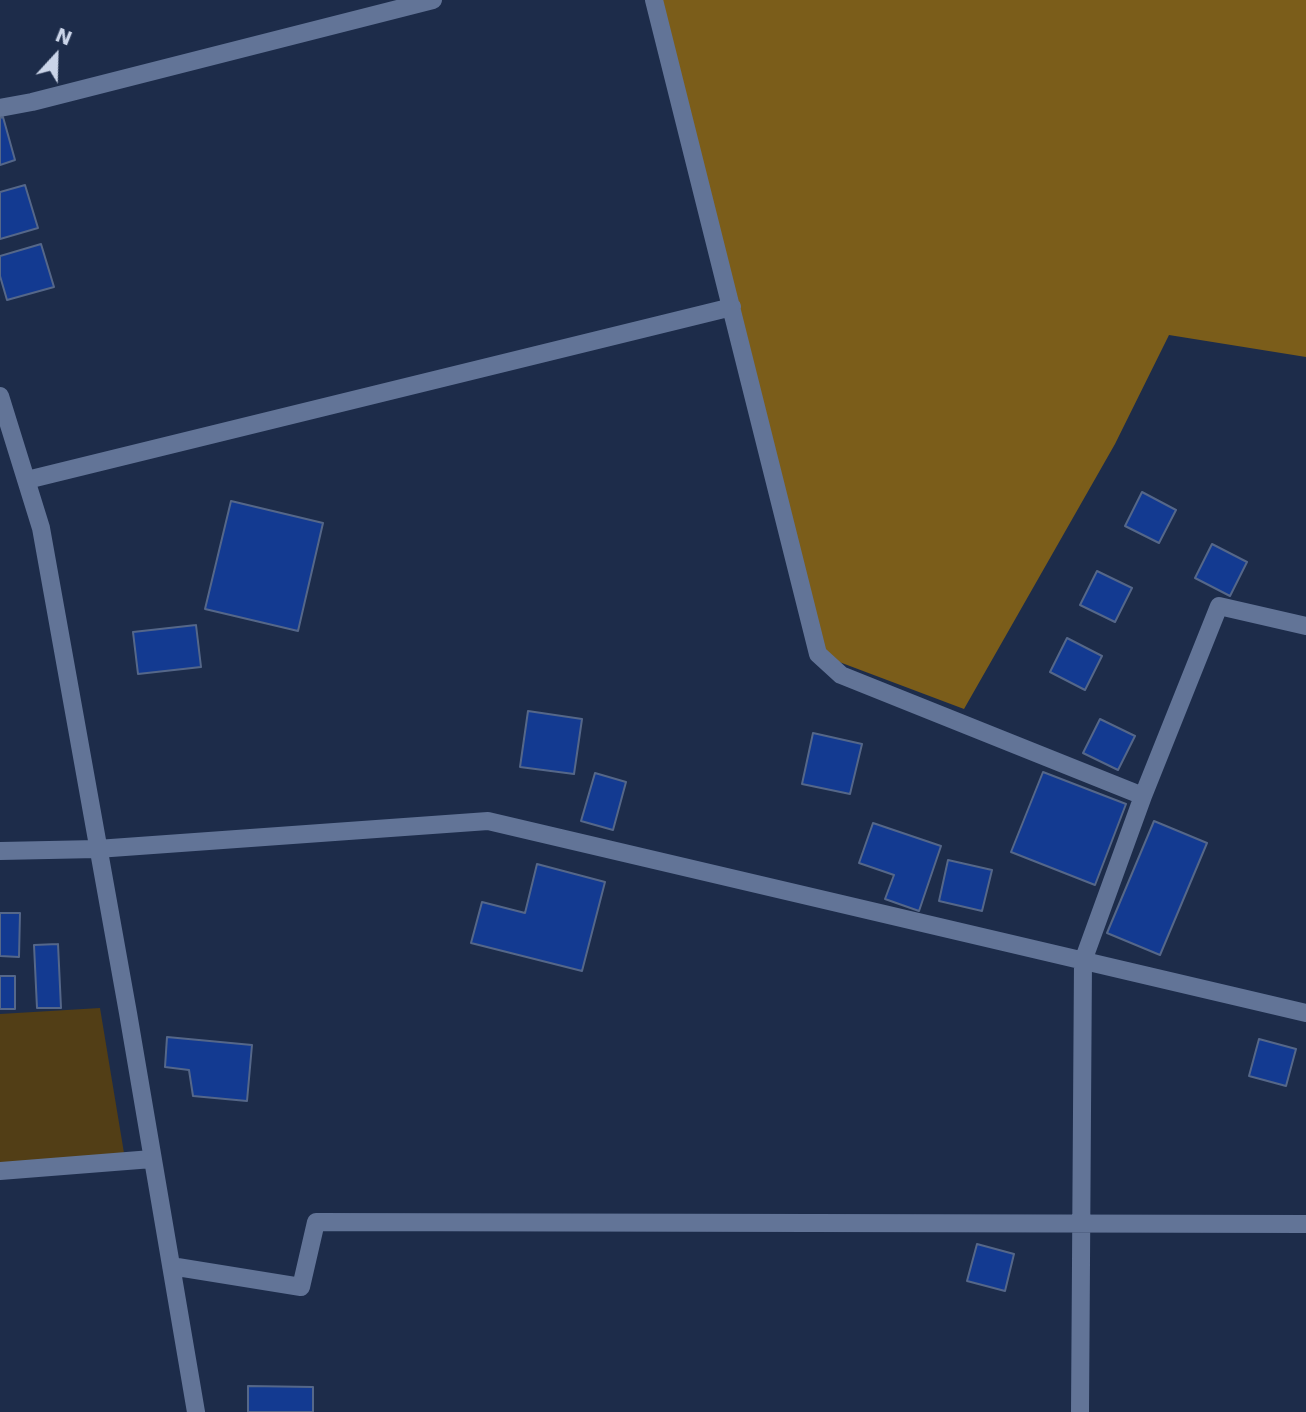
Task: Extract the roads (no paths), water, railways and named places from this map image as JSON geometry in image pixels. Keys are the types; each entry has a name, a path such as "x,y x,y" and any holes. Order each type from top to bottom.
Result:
{"street":[{"path":"0,108 433,0"},
{"path":"654,0 817,654 841,675 1143,796"},
{"path":"27,480 732,307"},
{"path":"0,396 41,528 196,1412"},
{"path":"1080,1412 1083,961 1143,796 1219,606 1306,626"},
{"path":"0,851 97,849 488,821 1306,1013"},
{"path":"0,1171 152,1159"},
{"path":"171,1266 301,1287 316,1222 1306,1224"}]}
